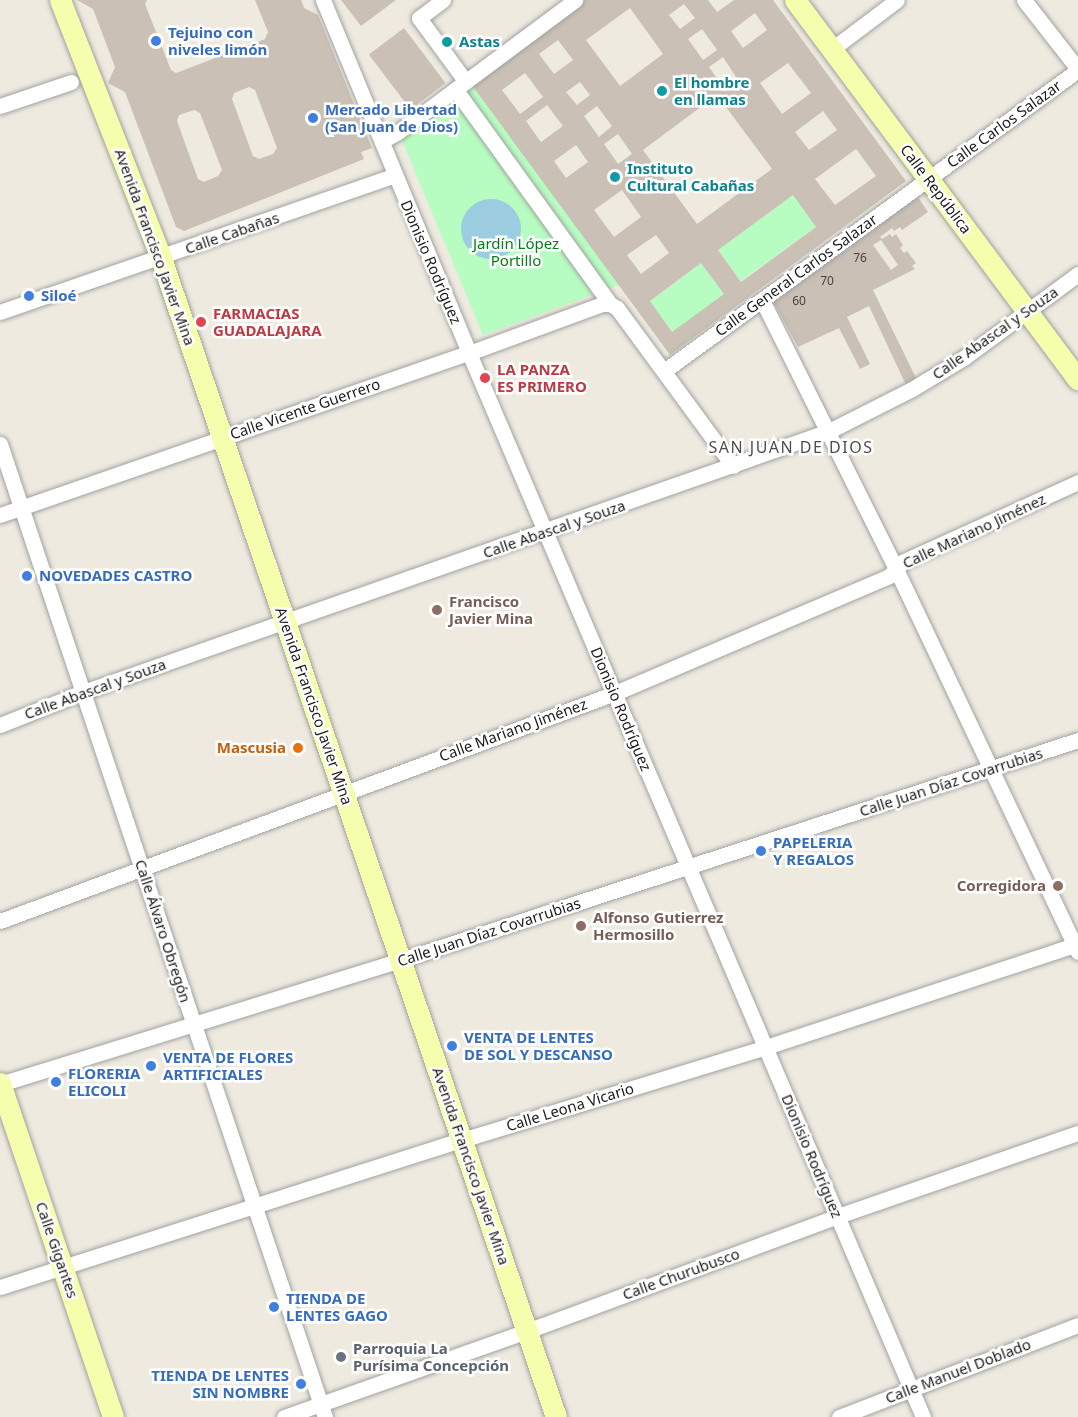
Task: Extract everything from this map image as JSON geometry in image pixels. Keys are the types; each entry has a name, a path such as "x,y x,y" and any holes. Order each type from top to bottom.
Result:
{"main road":[{"name":"Avenida Francisco Javier Mina","path":"60,0 161,258 556,1417"},
{"name":"Calle República","path":"795,0 1078,379"},
{"name":"Calle Gigantes","path":"0,1083 113,1417"}],"street":[{"name":"Dionisio Rodríguez","path":"322,0 469,353 922,1417"},
{"path":"443,0 419,18 458,89 610,304 617,308 733,466"},
{"path":"382,141 458,89 575,0"},
{"path":"832,49 897,0"},
{"path":"1024,0 1078,69"},
{"name":"Calle Carlos Salazar","path":"929,179 1078,69"},
{"path":"0,106 71,82"},
{"name":"Calle Cabañas","path":"0,312 395,175"},
{"name":"Calle General Carlos Salazar","path":"663,371 929,179"},
{"name":"Calle Abascal y Souza","path":"0,725 83,692 546,532 829,431 912,389 965,357 1078,274"},
{"path":"762,300 896,569 1076,949"},
{"name":"Calle Vicente Guerrero","path":"0,515 469,353 602,304 610,304"},
{"name":"Calle Álvaro Obregón","path":"0,444 323,1411"},
{"name":"Calle Mariano Jiménez","path":"0,921 615,693 889,576 904,561 1078,482"},
{"name":"Calle Juan Díaz Covarrubias","path":"0,1083 401,960 1078,740"},
{"name":"Calle Leona Vicario","path":"0,1287 1076,949"},
{"name":"Calle Churubusco","path":"284,1417 323,1411 527,1331 838,1216 1078,1133"},
{"name":"Calle Manuel Doblado","path":"839,1417 1078,1325"}],"green space":[{"name":"Jardín López Portillo","path":"471,84 619,285 483,335 400,136"},
{"path":"793,195 816,227 741,281 718,250"},
{"path":"701,263 724,294 673,333 650,302"}],"water":[{"path":"485,199 497,199 508,204 516,212 521,229 519,241 508,254 497,259 485,259 474,254 466,246 461,235 461,223 466,212 474,204"}],"building":[{"name":"Mercado Libertad (San Juan de Dios)","path":"77,0 147,0 145,4 171,70 176,73 265,39 268,32 255,0 301,0 304,8 318,15 372,148 361,152 364,159 184,231 176,227 125,92 108,83 115,67 93,9","holes":["249,87 255,90 277,148 273,154 259,159 253,156 232,99 234,93","194,110 200,113 222,170 218,176 204,182 198,179 177,121 179,115"]},
{"path":"341,0 396,0 361,26"},
{"name":"Instituto Cultural Cabañas","path":"585,0 708,0 717,12 734,0 773,0 906,181 670,355 471,84","holes":["684,4 695,18 680,29 669,15","630,8 663,54 620,86 586,40","755,13 767,30 743,48 731,31","702,29 717,50 703,60 688,39","558,40 573,60 554,74 539,54","723,57 736,77 723,87 709,67","788,63 811,93 782,114 760,83","525,73 543,97 520,114 502,90","580,82 590,95 577,105 566,92","717,95 772,169 697,224 643,150","547,105 563,126 541,142 526,121","597,106 612,126 599,137 584,116","823,111 837,130 809,150 795,132","618,134 632,154 618,164 604,144","576,145 588,162 566,178 554,161","856,149 876,176 835,205 815,179","622,190 641,217 614,237 594,210","793,195 816,227 741,282 718,250","656,235 669,253 641,274 627,255","701,263 724,294 672,332 650,301"]},
{"path":"404,28 446,83 410,110 369,54"},
{"path":"918,197 928,212 902,230 900,227 894,231 892,228 880,237 882,239 890,234 892,237 896,234 903,245 900,248 904,253 907,251 916,263 912,266 915,269 873,290 917,380 906,385 869,306 847,317 870,364 860,369 839,328 798,347 773,301","holes":["881,240 898,265 891,270 873,245"]}],"place":[{"name":"Tejuino con niveles limón","path":"156,41"},
{"name":"Astas","path":"447,42"},
{"name":"El hombre en llamas","path":"662,91"},
{"name":"Mercado Libertad (San Juan de Dios)","path":"313,118"},
{"name":"Instituto Cultural Cabañas","path":"615,177"},
{"name":"Siloé","path":"29,296"},
{"name":"FARMACIAS GUADALAJARA","path":"201,322"},
{"name":"LA PANZA ES PRIMERO","path":"485,378"},
{"name":"NOVEDADES CASTRO","path":"27,576"},
{"name":"Francisco Javier Mina","path":"437,610"},
{"name":"Mascusia","path":"298,748"},
{"name":"PAPELERIA Y REGALOS","path":"761,851"},
{"name":"Corregidora","path":"1058,886"},
{"name":"Alfonso Gutierrez Hermosillo","path":"581,926"},
{"name":"VENTA DE LENTES DE SOL Y DESCANSO","path":"452,1046"},
{"name":"VENTA DE FLORES ARTIFICIALES","path":"151,1066"},
{"name":"FLORERIA ELICOLI","path":"56,1082"},
{"name":"TIENDA DE LENTES GAGO","path":"274,1307"},
{"name":"Parroquia La Purísima Concepción","path":"341,1357"},
{"name":"TIENDA DE LENTES SIN NOMBRE","path":"301,1384"}],"district":[{"name":"SAN JUAN DE DIOS","path":"791,447"}]}
